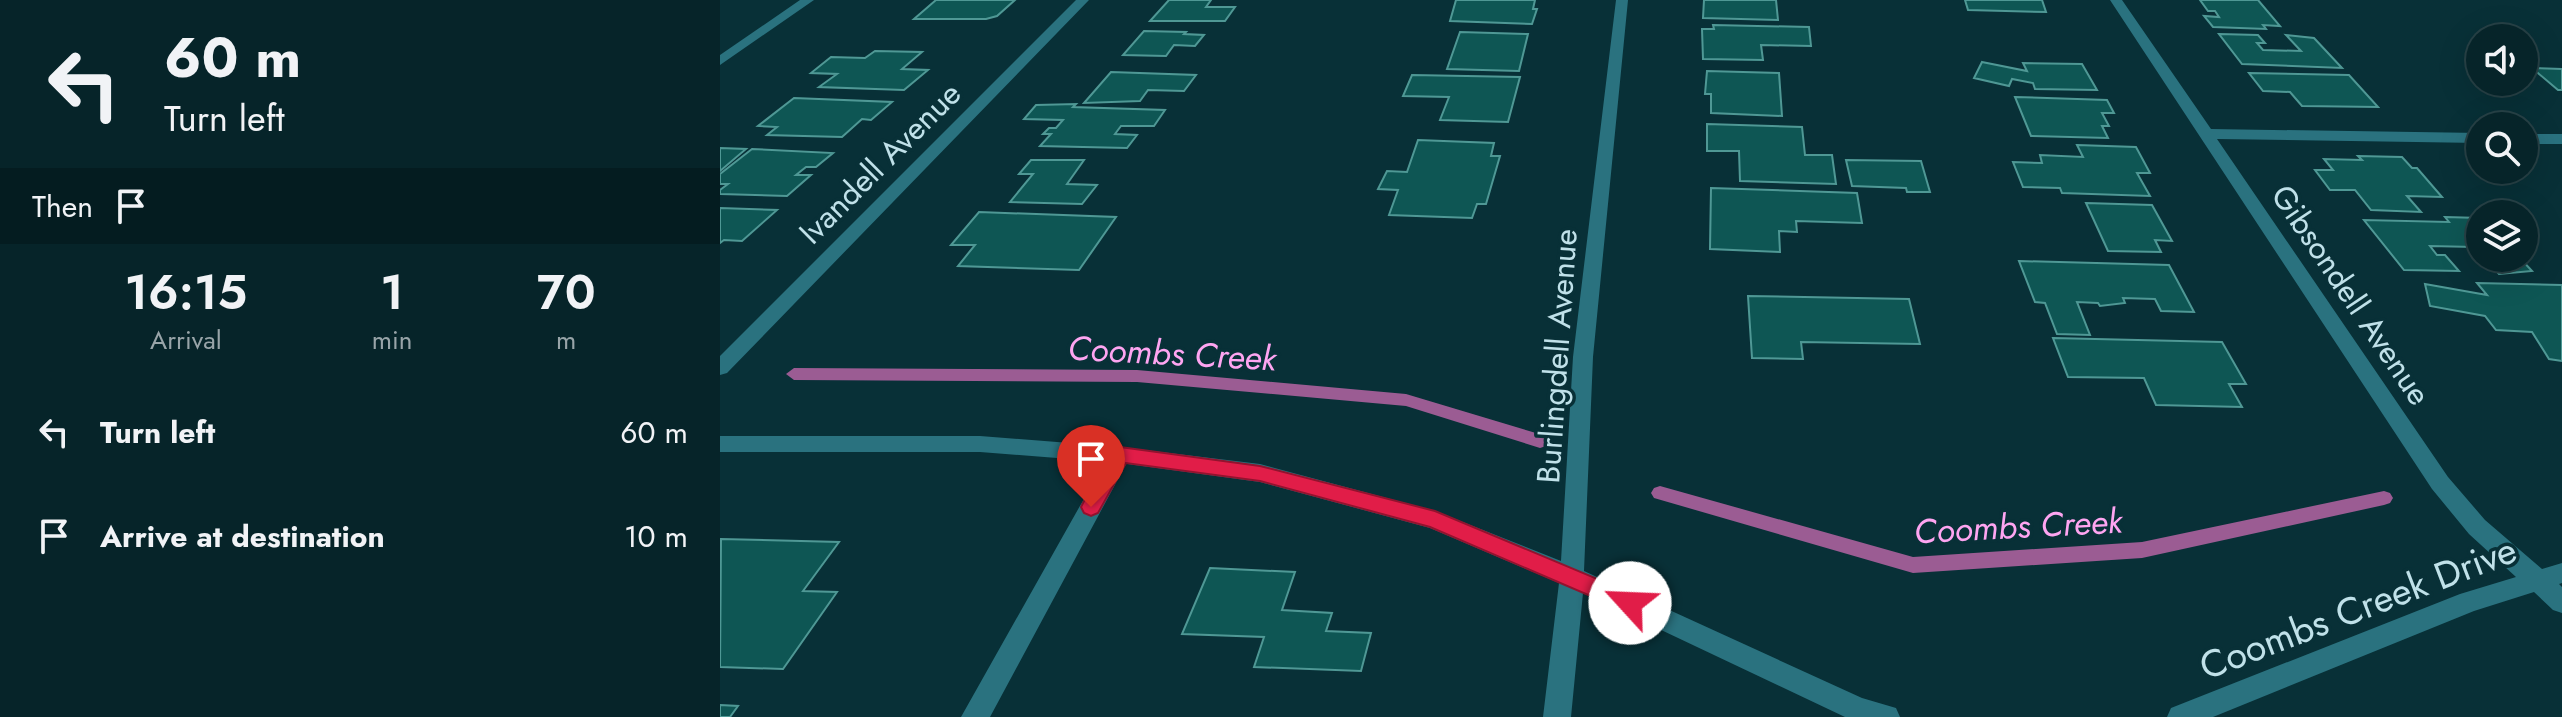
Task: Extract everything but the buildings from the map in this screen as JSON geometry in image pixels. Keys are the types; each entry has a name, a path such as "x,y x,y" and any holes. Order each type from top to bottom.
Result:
{"street":[{"path":"720,61 808,0"},
{"name":"Ivandell Avenue","path":"720,368 1083,0"},
{"name":"Burlingdell Avenue","path":"1557,717 1572,577 1583,357 1622,0"},
{"name":"Gibsondell Avenue","path":"2116,0 2440,483 2477,527 2562,602"},
{"path":"2208,134 2466,138"},
{"path":"2538,139 2562,139"},
{"path":"720,444 980,444 1120,455 1260,473 1435,520 1572,577 1859,710 1886,717"},
{"path":"975,717 1120,455"},
{"name":"Coombs Creek Drive","path":"2181,717 2469,602 2562,573"}],"waterway":[{"name":"Coombs Creek","path":"794,374 1137,376 1406,400 1540,441"},
{"name":"Coombs Creek","path":"1660,493 1913,565 2142,550 2384,498"}],"route":[{"path":"1091,507 1120,455 1260,473 1435,520 1630,603"}]}
